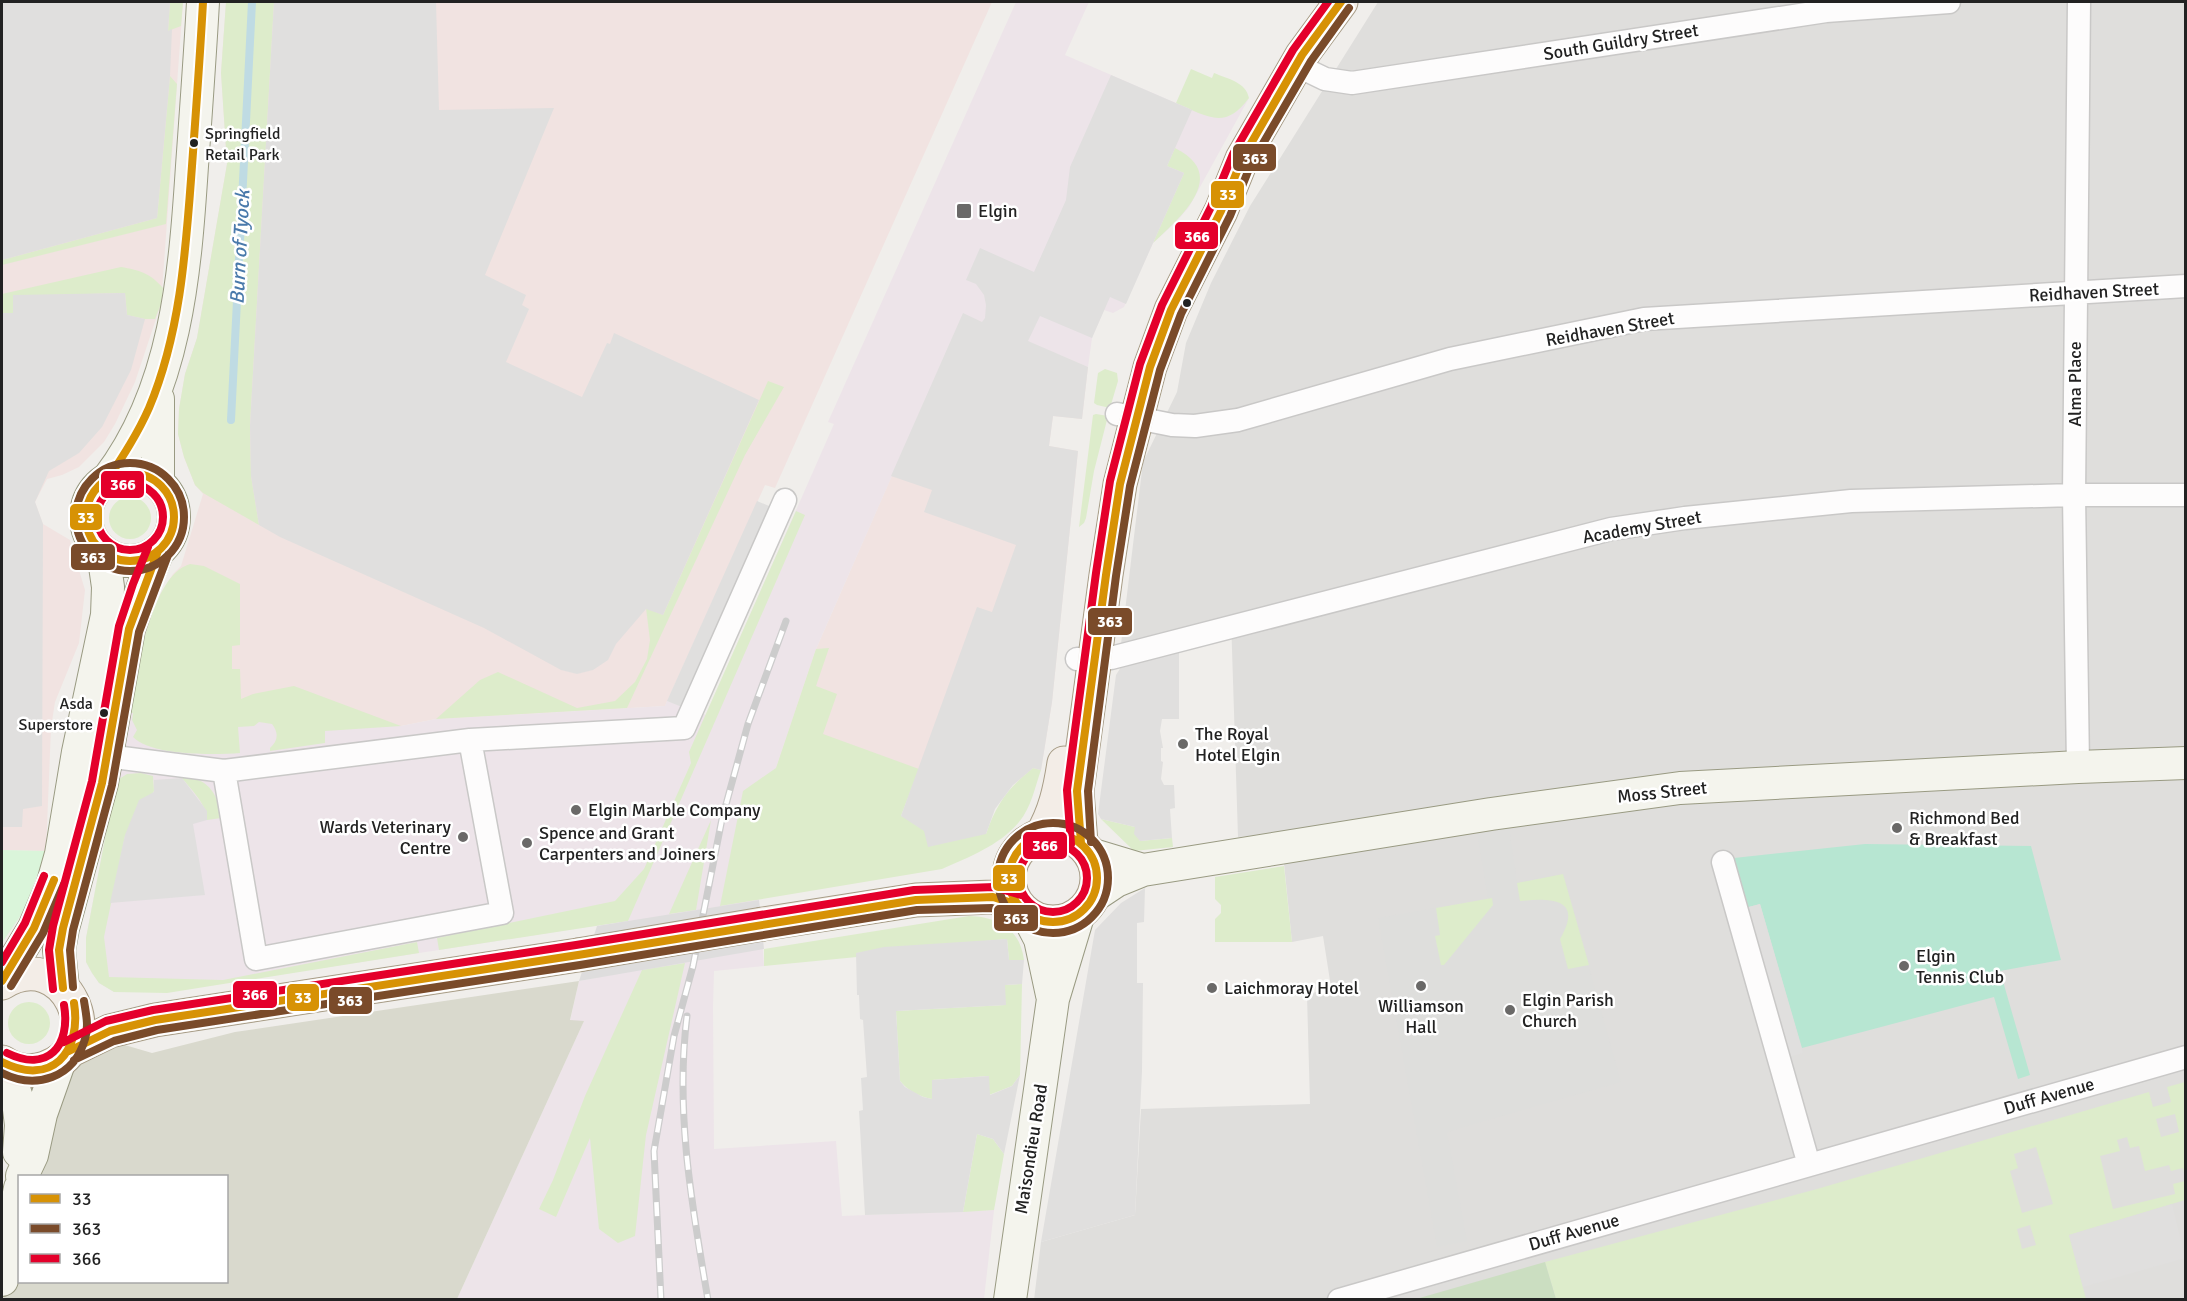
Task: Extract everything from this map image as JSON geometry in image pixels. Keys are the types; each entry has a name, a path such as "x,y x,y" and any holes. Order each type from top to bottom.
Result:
{"main road":[{"path":"1023,910 1009,886 1011,864 1050,821 1059,790 1117,504 1126,416 1171,310 1221,211 1242,159 1296,65 1341,2"},
{"path":"1085,849 1077,791 1086,660"},
{"path":"4,1064 21,1071 39,1070 110,1031 155,1020 916,900 993,897 1047,922 1058,923 1086,905 1098,881 1096,867 1085,849 1068,837 1055,834 1029,845 962,886 916,900"},
{"path":"2,982 17,976 35,974 46,976 67,992 117,1012 155,1020"},
{"path":"64,1056 75,1040 78,1021 67,992"}],"street":[{"path":"158,483 156,442 159,383 179,299 186,250 203,2"},
{"name":"South Guildry Street","path":"1296,65 1325,79 1352,83 1826,11 1949,2"},
{"name":"Alma Place","path":"2078,766 2074,495 2079,2"},
{"name":"Reidhaven Street","path":"1126,416 1172,425 1195,426 1238,420 1450,359 1644,319 2186,286"},
{"path":"108,479 118,474 134,472 158,483 167,492 172,504 174,524 166,542 147,558 120,561 103,552 89,534 85,520 87,505 94,491 108,479 127,454 159,383"},
{"name":"Academy Street","path":"1086,660 1304,610 1611,530 1695,517 1851,501 2074,495 2186,495"},
{"path":"93,754 224,771 470,740 684,728 785,500"},
{"path":"2,982 34,928 52,886 129,629 158,551"},
{"path":"67,992 59,950 93,754 107,615 108,587 103,552"},
{"path":"224,771 256,960 502,913 470,740"},
{"name":"Moss Street","path":"1086,905 1116,881 1143,870 1491,814 1680,788 2078,766 2186,763"},
{"name":"Moss Street","path":"1085,849 1143,870"},
{"path":"1723,862 1809,1165"},
{"name":"Maisondieu Road","path":"1010,1299 1053,999 1086,905"},
{"name":"Maisondieu Road","path":"1023,910 1040,939 1053,999"},
{"path":"22,1175 32,1155 41,1113 64,1056"},
{"name":"Duff Avenue","path":"1339,1299 2186,1057"},
{"path":"4,1064 18,1101 22,1175"},
{"path":"2,1280 18,1198"}],"shaded area":[{"path":"2,2 183,2 161,304 135,382 104,442 79,467 47,479 35,502 43,524 70,540 85,590 79,643 55,702 51,728 46,851 2,850"},
{"name":"Springfield Retail Park","path":"2,2 170,2 168,31 172,29 170,76 157,218 2,260"},
{"path":"226,2 992,2 775,488 765,485 665,706 436,719 401,726 129,713 150,618 161,593 181,566 203,494 195,485 184,457 178,434 179,409 185,374 197,338 227,164 221,73"},
{"path":"274,2 436,2 439,110 554,108 485,275 526,295 522,305 529,309 506,362 582,397 614,333 759,400 663,615 646,609 616,644 608,660 593,670 577,674 561,670 484,628 280,537 259,525 251,476 250,426"},
{"path":"1016,2 1089,2 1065,55 1176,103 1229,116 1249,98 1189,207 1153,243 1124,307 1113,313 1104,310 1092,338 1088,367 963,314 816,649 776,768 759,900 764,966 714,971 713,1007 714,1149 836,1141 842,1216 994,1210 984,1299 457,1299 584,1021 570,1021 579,981 595,978 619,922 219,984 114,992 99,983 86,962 86,938 129,713 261,698 401,726 436,719 665,706 667,701 706,715 834,424 828,422"},
{"path":"1378,2 2185,2 2185,1299 1034,1300 1041,1242 1135,1215 1141,1109 1310,1104 1307,995 1331,987 1323,936 1292,942 1281,834 1238,837 1231,618 1121,644 1143,462 1177,392 1186,343 1211,283 1250,206"},
{"path":"1111,75 1192,110 1167,166 1184,173 1126,304 1110,297 1092,338 1040,316 1028,341 1088,367 1082,419 1053,416 1049,446 1078,451 1052,702 1041,770 1033,768 1013,785 995,809 986,834 928,847 924,831 901,816 977,607 992,612 1016,545 924,512 932,490 891,476 963,313 982,322 985,318 984,295 976,284 966,280 980,248 1034,272 1066,200 1070,167"},
{"path":"125,293 127,315 145,319 131,370 102,427 79,453 49,471 35,502 43,524 42,806 23,809 22,827 2,827 2,313 13,313 13,295"},
{"path":"963,313 1088,367 1082,419 1053,416 1049,446 1078,451 1052,702 1041,770 1033,768 1013,785 776,768 816,649"},
{"path":"757,501 781,511 692,711 667,701"},
{"path":"1179,651 1179,719 1162,719 1160,731 1163,748 1161,748 1161,761 1163,762 1161,779 1164,785 1174,785 1175,808 1170,809 1172,838 1140,841 1134,834 1135,827 1101,819 1098,814 1116,675 1121,667"},
{"path":"182,778 207,811 207,820 193,824 205,895 110,903 125,835 139,800 154,792 154,780"},
{"path":"1509,827 1517,882 1563,874 1621,1082 1447,1132 1467,1241 1437,1247 1378,918 1488,899 1477,832"},
{"path":"1145,888 1144,922 1137,923 1137,983 1143,983 1142,1071 1135,1215 1041,1242 1095,930 1121,903"},
{"path":"1760,904 1803,1053 1788,1057 1745,908"},
{"path":"1007,939 1009,960 1024,960 1022,984 1005,985 1006,1005 896,1011 900,1081 905,1087 923,1097 932,1099 932,1080 989,1076 990,1095 1012,1086 1020,1075 1004,1154 993,1139 977,1134 963,1212 865,1215 859,1111 863,1110 861,1078 867,1077 863,1020 860,1019 859,995 857,995 856,953 884,947"},
{"path":"579,981 570,1020 584,1021 457,1299 2,1300 2,1280 18,1193 18,1283 228,1283 228,1175 22,1175 30,1071 77,1031 152,1053 235,1032"},
{"path":"2172,1204 2185,1258 2083,1287 2069,1235"}],"green space":[{"path":"170,2 183,2 181,26 168,31"},
{"path":"226,2 274,2 250,426 251,476 259,525 203,493 195,485 178,434 179,409 185,374 197,338 227,164 221,73"},
{"path":"1191,69 1212,78 1214,73 1236,82 1244,88 1249,98 1232,115 1224,118 1206,116 1176,103"},
{"path":"170,76 177,84 166,224 2,265 2,260 157,218"},
{"path":"1175,148 1191,159 1199,171 1200,183 1187,209 1153,243 1184,173 1167,166"},
{"path":"121,267 144,273 163,288 161,304 155,319 127,315 125,293 13,296 13,313 2,313 2,294"},
{"path":"1105,369 1117,373 1118,381 1110,408 1094,403 1098,373"},
{"path":"768,381 784,387 745,455 627,708 436,719 480,680 498,672 577,708 615,701 635,682 647,659 650,640 646,608 663,615"},
{"path":"1093,415 1108,416 1094,471 1086,518 1079,527"},
{"path":"130,497 145,503 151,518 145,533 130,539 115,533 109,518 115,503"},
{"path":"796,511 805,515 628,921 439,950 437,938 615,901 644,869 691,763 689,752"},
{"path":"190,564 204,566 240,584 240,645 232,646 232,669 240,669 241,699 253,694 294,686 401,726 325,731 325,743 270,751 276,740 276,731 272,724 259,722 254,726 238,727 240,753 228,754 168,751 154,748 133,737 137,730 132,720 133,713 129,713 147,629 164,587 176,572"},
{"path":"829,648 816,686 837,694 823,734 919,769 901,816 986,834 994,813 1004,797 1033,768 1041,770 1030,804 1019,822 1003,837 984,850 942,869 720,906 743,791 776,768 816,649"},
{"path":"141,773 153,776 154,791 125,836 104,937 109,977 223,980 417,942 419,953 167,993 114,992 99,983 86,962 86,938 116,781 127,774"},
{"path":"182,778 199,780 210,789 218,802 221,818 207,820 201,803"},
{"path":"1101,819 1135,827 1140,841 1172,838 1173,847 1134,851"},
{"path":"711,820 696,910 669,914"},
{"name":"Elgin Tennis Club","path":"1865,844 2031,846 2061,960 2000,971 2030,1075 2018,1079 1994,997 1802,1048 1760,904 1745,908 1734,858"},
{"path":"2,850 46,851 25,909 2,943"},
{"path":"1284,866 1292,942 1215,942 1215,919 1221,913 1221,905 1215,899 1215,877"},
{"path":"1563,874 1589,965 1568,969 1560,939 1568,915 1566,908 1553,901 1520,901 1517,883"},
{"path":"1492,898 1493,905 1444,965 1441,965 1435,936 1440,935 1436,908"},
{"path":"969,916 990,919 1006,927 1018,940 1024,960 1009,960 1007,939 857,953 857,957 764,966 764,949"},
{"path":"685,963 646,1135 635,1236 618,1243 599,1229 590,1138 556,1217 539,1209 553,1180 585,1096 642,970"},
{"path":"1022,984 1020,1075 1012,1086 989,1095 989,1076 932,1080 932,1099 915,1093 900,1081 896,1011 1005,1005 1005,985"},
{"path":"29,1002 44,1008 50,1023 44,1038 29,1044 14,1038 8,1023 14,1008"},
{"path":"2185,1082 2185,1177 2183,1168 2171,1171 2169,1165 2145,1171 2139,1146 2130,1148 2127,1137 2117,1140 2120,1151 2100,1156 2113,1209 2175,1194 2173,1184 2185,1181 2185,1200 2069,1235 2086,1299 1556,1299 1545,1262 1817,1189 2149,1092 2153,1107 2171,1102 2167,1087","holes":["2175,1114 2179,1132 2161,1137 2156,1119","2036,1147 2053,1204 2022,1213 2010,1171 2018,1168 2014,1154","2030,1225 2036,1245 2022,1249 2017,1229"]},
{"path":"977,1134 993,1139 1004,1154 994,1210 963,1212"},
{"path":"1545,1262 1556,1299 1416,1299"}],"pier":[{"path":"759,900 764,949 579,981 597,926"}],"waterway":[{"name":"Burn of Tyock","path":"231,420 252,2"}],"railway":[{"path":"661,1300 654,1151 674,1036 693,966 722,819 748,724 786,621"},
{"path":"687,1016 684,1052 684,1123 691,1194 708,1300"}],"transit line":[{"name":"33","path":"108,479 149,408 160,379 175,319 187,227 203,2"},
{"name":"366","path":"1071,844 1067,790 1096,573 1110,481 1140,364 1162,305 1211,207 1233,154 1293,50 1328,2"},
{"name":"33","path":"1081,843 1077,791 1106,575 1120,484 1150,367 1171,310 1221,211 1242,159 1302,55 1341,2"},
{"name":"363","path":"1091,842 1088,791 1116,576 1130,486 1160,370 1181,314 1230,216 1251,164 1311,61 1349,8"},
{"name":"363","path":"130,463 151,467 168,479 180,496 184,517 180,538 168,555 151,567 130,571 109,567 92,555 80,538 76,517 80,496 92,479 109,467 130,463"},
{"name":"33","path":"130,473 147,476 161,486 171,500 174,517 171,534 161,548 147,558 130,561 113,558 99,548 89,534 86,517 89,500 99,486 113,476 130,473"},
{"name":"366","path":"123,484 137,484 149,489 158,498 163,517 161,530 154,541 137,550 123,550 111,545 102,536 97,524 97,510 102,498 111,489 123,484"},
{"name":"366","path":"53,989 49,950 53,926 92,781 119,626 148,547"},
{"name":"33","path":"63,988 59,950 63,928 102,783 129,629 158,551"},
{"name":"363","path":"73,987 70,950 73,930 112,785 139,632 168,555"},
{"name":"363","path":"1053,823 1074,828 1092,839 1103,857 1108,878 1103,899 1092,917 1074,928 1053,933 1032,928 1014,917 1003,899 998,878 1003,857 1014,839 1032,828 1053,823"},
{"name":"33","path":"1053,834 1078,841 1090,853 1097,878 1090,903 1078,915 1053,922 1028,915 1016,903 1009,878 1016,853 1028,841 1053,834"},
{"name":"366","path":"1053,844 1066,847 1077,854 1084,865 1087,878 1084,891 1077,902 1066,909 1053,912 1040,909 1029,902 1022,891 1019,878 1022,865 1029,854 1040,847 1053,844"},
{"name":"366","path":"2,962 25,923 44,876"},
{"name":"33","path":"2,981 34,928 54,880"},
{"name":"363","path":"11,986 43,933 64,884"},
{"name":"366","path":"64,1042 106,1021 153,1010 914,890 994,887 1021,895"},
{"name":"33","path":"69,1051 110,1031 155,1020 916,900 993,897 1018,905"},
{"name":"363","path":"74,1060 114,1041 157,1030 917,910 992,908 1015,915"},
{"name":"363","path":"2,1073 15,1078 40,1080 63,1071 80,1052 85,1039 87,1025 84,1001"},
{"name":"33","path":"2,1062 19,1069 35,1070 48,1068 59,1061 68,1050 73,1037 74,1003"},
{"name":"366","path":"7,1053 34,1060 54,1052 64,1033 64,1005"}],"place":[{"name":"Springfield Retail Park","path":"194,143"},
{"name":"Elgin","path":"964,211"},
{"name":"Asda Superstore","path":"104,713"},
{"name":"The Royal Hotel Elgin","path":"1183,744"},
{"name":"Elgin Marble Company","path":"576,810"},
{"name":"Richmond Bed & Breakfast","path":"1897,828"},
{"name":"Wards Veterinary Centre","path":"463,837"},
{"name":"Spence and Grant Carpenters and Joiners","path":"527,843"},
{"name":"Elgin Tennis Club","path":"1904,966"},
{"name":"Williamson Hall","path":"1421,986"},
{"name":"Laichmoray Hotel","path":"1212,988"},
{"name":"Elgin Parish Church","path":"1510,1010"}]}
